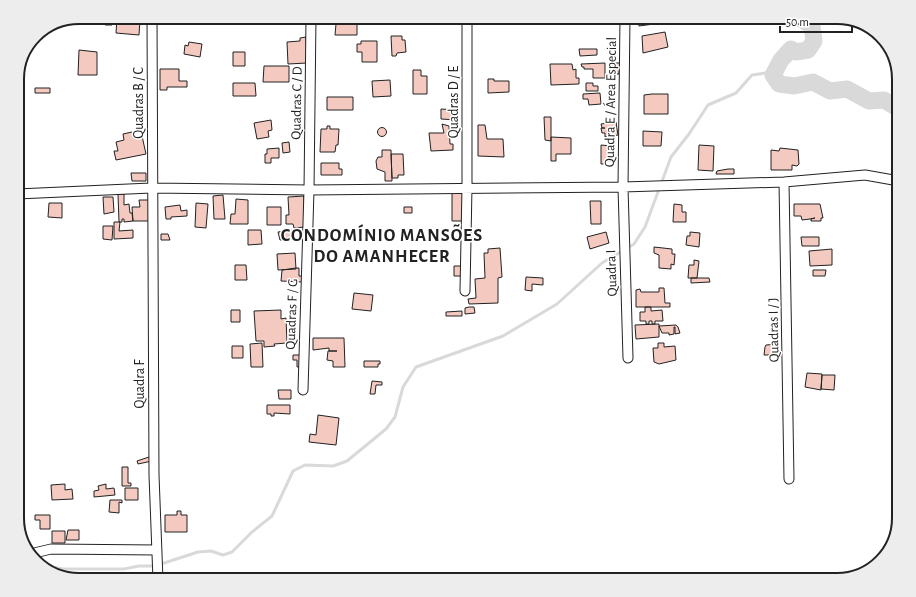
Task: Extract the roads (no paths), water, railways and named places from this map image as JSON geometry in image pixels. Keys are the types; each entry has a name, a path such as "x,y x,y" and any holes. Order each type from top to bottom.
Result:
{"street":[{"name":"Quadras B / C","path":"151,188 152,24"},
{"name":"Quadras C / D","path":"309,190 311,24"},
{"name":"Quadras D / E","path":"465,292 467,187 467,24"},
{"name":"Quadra E / Área Especial","path":"623,186 625,24"},
{"path":"24,194 151,188 309,190 623,186 784,182 865,174 892,180"},
{"name":"Quadras I / J","path":"784,182 789,479"},
{"name":"Quadra I","path":"623,186 628,358"},
{"name":"Quadra F","path":"151,188 154,475 158,573"},
{"name":"Quadras F / G","path":"303,390 309,190"},
{"path":"37,552 51,549 157,550"}],"waterway":[{"path":"809,24 812,26 814,41 808,50 796,52 791,49 781,60 773,75 779,84 794,86 813,82 830,91 847,89 869,101 884,100 892,105"},
{"path":"57,568 124,569 139,566 155,566 198,552 211,551 223,555 232,552 252,532 272,516 293,471 305,465 333,466 347,461 386,429 395,417 403,387 416,367 503,336 557,304 602,263 634,244 645,227 671,157 689,134 708,105 736,93 752,75 765,73 773,75"}],"district":[{"name":"CONDOMÍNIO MANSÕES DO AMANHECER","path":"382,245"}]}
